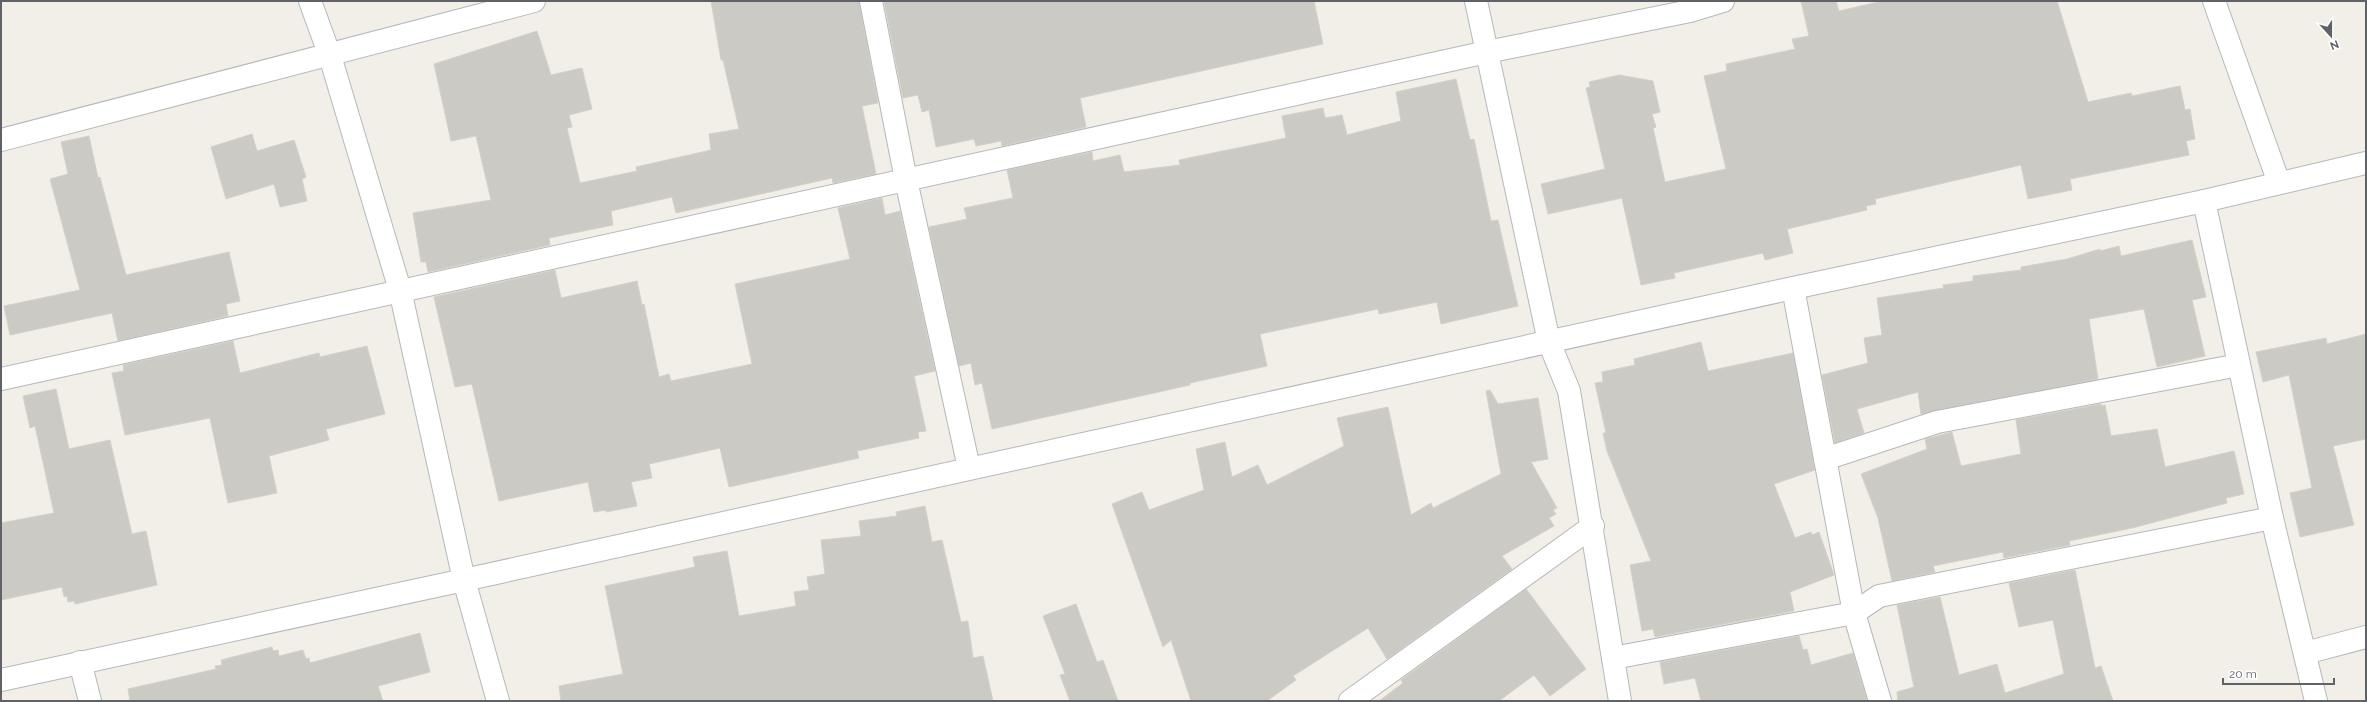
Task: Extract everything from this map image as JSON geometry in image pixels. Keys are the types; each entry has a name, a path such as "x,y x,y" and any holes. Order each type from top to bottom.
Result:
{"street":[{"path":"310,1 330,56 400,290 464,580 498,701"},
{"path":"1,140 330,56 534,1"},
{"path":"871,1 906,180 970,468"},
{"path":"1476,1 1549,342 1569,391 1593,526 1620,701"},
{"path":"1,379 1487,52 1690,11 1723,1"},
{"path":"2214,1 2279,183"},
{"path":"1,680 464,580 1792,288 2204,201 2366,163"},
{"path":"2204,201 2272,518 2316,701"},
{"path":"1792,288 1854,612 1880,701"},
{"path":"1825,459 1937,422 2239,365"},
{"path":"1613,658 1854,612 1879,596 2272,518"},
{"path":"1350,701 1593,526"},
{"path":"2305,653 2366,637"},
{"path":"80,662 90,701"}],"building":[{"path":"711,1 859,1 878,103 862,106 876,174 833,183 832,178 676,213 672,197 611,211 613,225 549,238 550,245 428,272 426,262 421,262 413,213 491,200 476,136 451,141 434,64 537,31 551,75 582,68 592,109 569,115 572,127 567,128 580,183 637,171 636,167 711,150 709,134 739,129 723,60 721,60"},
{"path":"884,1 1314,1 1323,44 1080,98 1086,127 1002,146 1001,141 976,146 974,139 936,147 929,110 922,112 918,95 903,98"},
{"path":"1801,1 1836,1 1839,11 1883,1 2057,1 2088,102 2131,93 2132,96 2180,86 2185,110 2190,109 2195,139 2186,141 2189,155 2070,179 2072,190 2028,199 2021,165 1875,199 1876,204 1866,206 1867,210 1787,229 1793,253 1765,260 1763,253 1674,273 1675,278 1641,285 1622,198 1548,214 1541,184 1605,169 1586,88 1590,87 1589,82 1619,75 1653,81 1660,112 1652,114 1656,127 1653,128 1665,182 1726,169 1704,76 1727,71 1726,64 1795,49 1792,39 1809,36"},
{"path":"1456,79 1470,140 1474,139 1491,221 1498,220 1518,306 1441,324 1437,302 1379,314 1378,309 1260,334 1267,366 1190,383 1190,385 992,429 982,383 975,385 971,363 959,366 929,227 967,219 964,208 1013,198 1007,170 1092,152 1093,161 1120,155 1124,172 1180,165 1179,160 1286,138 1282,116 1323,108 1325,118 1342,115 1347,135 1401,121 1396,92"},
{"path":"252,134 257,151 294,140 306,177 302,179 307,201 280,207 274,184 226,199 211,147"},
{"path":"89,136 98,178 100,177 126,275 229,252 240,301 226,304 228,316 118,341 112,313 10,335 4,306 80,290 50,179 68,174 61,142"},
{"path":"882,198 885,215 900,211 935,371 914,376 926,431 918,432 919,438 857,451 859,458 729,487 720,448 649,464 652,478 631,482 637,506 606,512 606,510 594,512 588,482 499,501 472,384 455,387 434,297 555,270 561,298 637,281 642,305 644,304 659,377 669,374 671,381 752,364 735,284 850,259 838,208"},
{"path":"2192,240 2206,297 2192,300 2205,356 2157,367 2144,309 2089,319 2098,379 1921,414 1918,392 1857,409 1864,433 1835,443 1822,375 1868,363 1864,338 1882,335 1877,298 1944,288 1943,285 1973,281 1973,276 2021,270 2021,267 2067,259 2100,249 2100,251 2119,246 2121,256"},
{"path":"2366,334 2366,439 2333,446 2354,525 2300,537 2290,493 2312,488 2289,375 2263,382 2256,352 2326,338 2327,344"},
{"path":"233,341 240,373 319,353 320,357 367,346 385,414 326,429 329,440 269,456 277,493 228,503 210,418 125,435 112,373 124,371 123,365"},
{"path":"1701,342 1708,371 1793,353 1815,470 1774,484 1795,538 1811,532 1812,535 1819,532 1834,575 1790,592 1794,611 1655,637 1653,629 1642,631 1630,565 1651,561 1607,451 1603,433 1606,433 1595,383 1603,382 1602,372 1635,365 1634,359"},
{"path":"56,389 69,449 110,440 132,534 146,531 157,585 75,604 74,601 68,602 67,596 64,597 62,587 1,600 1,523 54,513 35,426 30,428 23,396"},
{"path":"1490,390 1498,404 1538,398 1548,459 1531,462 1557,508 1553,510 1556,514 1549,518 1554,526 1502,556 1512,569 1387,659 1368,628 1293,676 1296,680 1267,701 1191,701 1171,640 1163,647 1112,504 1142,492 1149,510 1204,490 1196,449 1225,442 1232,477 1258,465 1267,485 1344,446 1337,418 1388,407 1411,515 1431,503 1433,508 1501,474 1486,391"},
{"path":"2101,404 2102,406 2105,405 2111,436 2157,429 2165,467 2234,451 2244,494 2226,498 2227,503 2132,528 2069,541 2070,545 2004,558 2003,552 1933,566 1935,572 1892,581 1878,518 1861,474 1927,449 1925,439 1952,432 1961,466 2021,454 2016,420"},
{"path":"925,506 932,542 942,540 961,622 968,621 973,658 983,656 993,701 561,701 559,686 623,674 605,586 695,567 693,557 727,551 739,616 796,606 794,592 809,590 807,577 825,574 821,540 861,536 859,521 897,516 896,512"},
{"path":"2075,570 2095,668 2101,666 2113,701 1898,701 1897,692 1914,687 1897,605 1940,597 1959,675 1997,664 2005,693 2064,674 2053,620 2019,627 2009,583"},
{"path":"1526,589 1586,669 1550,696 1534,675 1499,701 1379,701 1403,683 1401,680"},
{"path":"1076,604 1097,662 1103,660 1118,701 1070,701 1060,675 1065,674 1043,616"},
{"path":"420,633 430,672 378,686 383,701 130,701 128,689 216,669 215,666 222,665 221,660 272,647 273,651 278,650 279,656 303,650 306,659 309,658 310,663"},
{"path":"1799,636 1803,650 1807,649 1811,665 1853,653 1867,701 1701,701 1695,678 1664,684 1660,662"}]}
